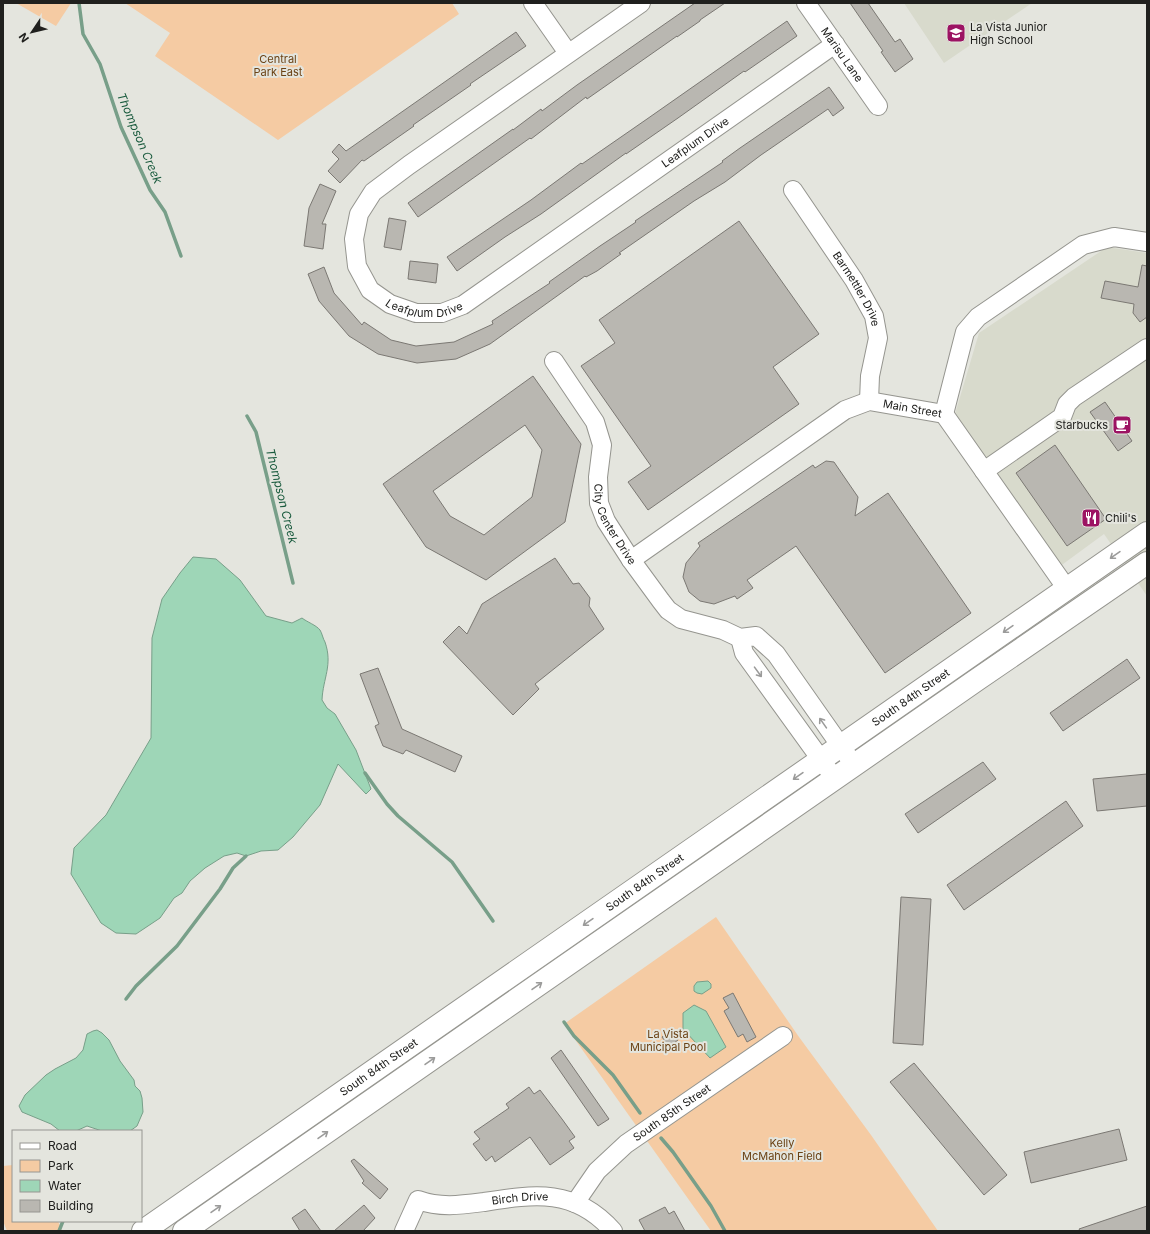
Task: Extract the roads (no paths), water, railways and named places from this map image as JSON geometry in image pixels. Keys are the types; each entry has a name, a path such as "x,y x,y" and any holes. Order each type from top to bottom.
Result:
{"main road":[{"name":"South 84th Street","path":"143,1231 1147,533"},
{"path":"184,1231 1147,563"}],"street":[{"path":"533,3 568,53"},
{"name":"Leafplum Drive","path":"641,3 409,164 373,192 359,214 354,239 357,266 370,290 390,304 416,313 442,313 463,305 835,44"},
{"name":"Marisu Lane","path":"806,3 878,106"},
{"name":"Barmettler Drive","path":"793,190 854,280 874,316 878,338 870,376 869,401"},
{"name":"Main Street","path":"631,560 845,410 869,401 944,414 965,332 978,318 1083,245 1114,237 1147,242"},
{"path":"984,471 1062,417 1067,404 1074,397 1147,348"},
{"name":"City Center Drive","path":"554,361 595,422 602,445 598,477 599,503 606,521 631,560 661,601 675,616 685,620 723,630 740,638 756,636 776,654 854,766"},
{"path":"944,414 1067,589"},
{"path":"740,638 744,653 835,779"},
{"name":"South 85th Street","path":"575,1203 597,1171 626,1144 783,1036"},
{"name":"Birch Drive","path":"404,1231 418,1200 453,1206 541,1195 555,1197 575,1203 596,1215 613,1231"}],"water":[{"path":"193,557 216,559 240,580 266,616 292,623 302,618 320,630 325,642 328,658 322,700 327,708 335,714 356,750 371,789 366,794 338,764 320,805 293,837 278,850 261,851 246,856 237,853 224,856 205,868 190,881 182,893 174,898 160,918 136,934 116,933 101,923 71,874 74,848 106,815 151,738 152,638 162,599"},
{"path":"708,981 711,984 711,988 702,994 694,991 694,986 697,982"},
{"path":"694,1005 706,1011 726,1047 710,1058 683,1029 683,1013"},
{"path":"97,1030 109,1040 120,1061 134,1080 135,1086 140,1091 143,1112 137,1126 131,1130 99,1130 87,1126 78,1130 59,1130 51,1124 22,1112 19,1106 25,1095 46,1075 76,1058 83,1050 87,1034"}],"waterway":[{"name":"Thompson Creek","path":"79,3 83,34 100,64 121,127 150,190 165,212 181,256"},
{"name":"Thompson Creek","path":"247,416 256,432 293,583"},
{"path":"365,773 387,804 398,816 452,862 493,921"},
{"path":"126,999 136,986 177,946 220,889 233,868 246,856"},
{"path":"564,1022 574,1036 613,1075 640,1113"},
{"path":"661,1138 673,1152 711,1206 725,1231"},
{"path":"59,1231 63,1222"}],"place":[{"name":"La Vista Junior High School","path":"956,33"},
{"name":"Starbucks","path":"1122,425"},
{"name":"Chili's","path":"1091,518"}],"park label":[{"name":"Central Park East","path":"278,65"},
{"name":"La Vista Municipal Pool","path":"668,1040"},
{"name":"Kelly McMahon Field","path":"782,1149"}]}
